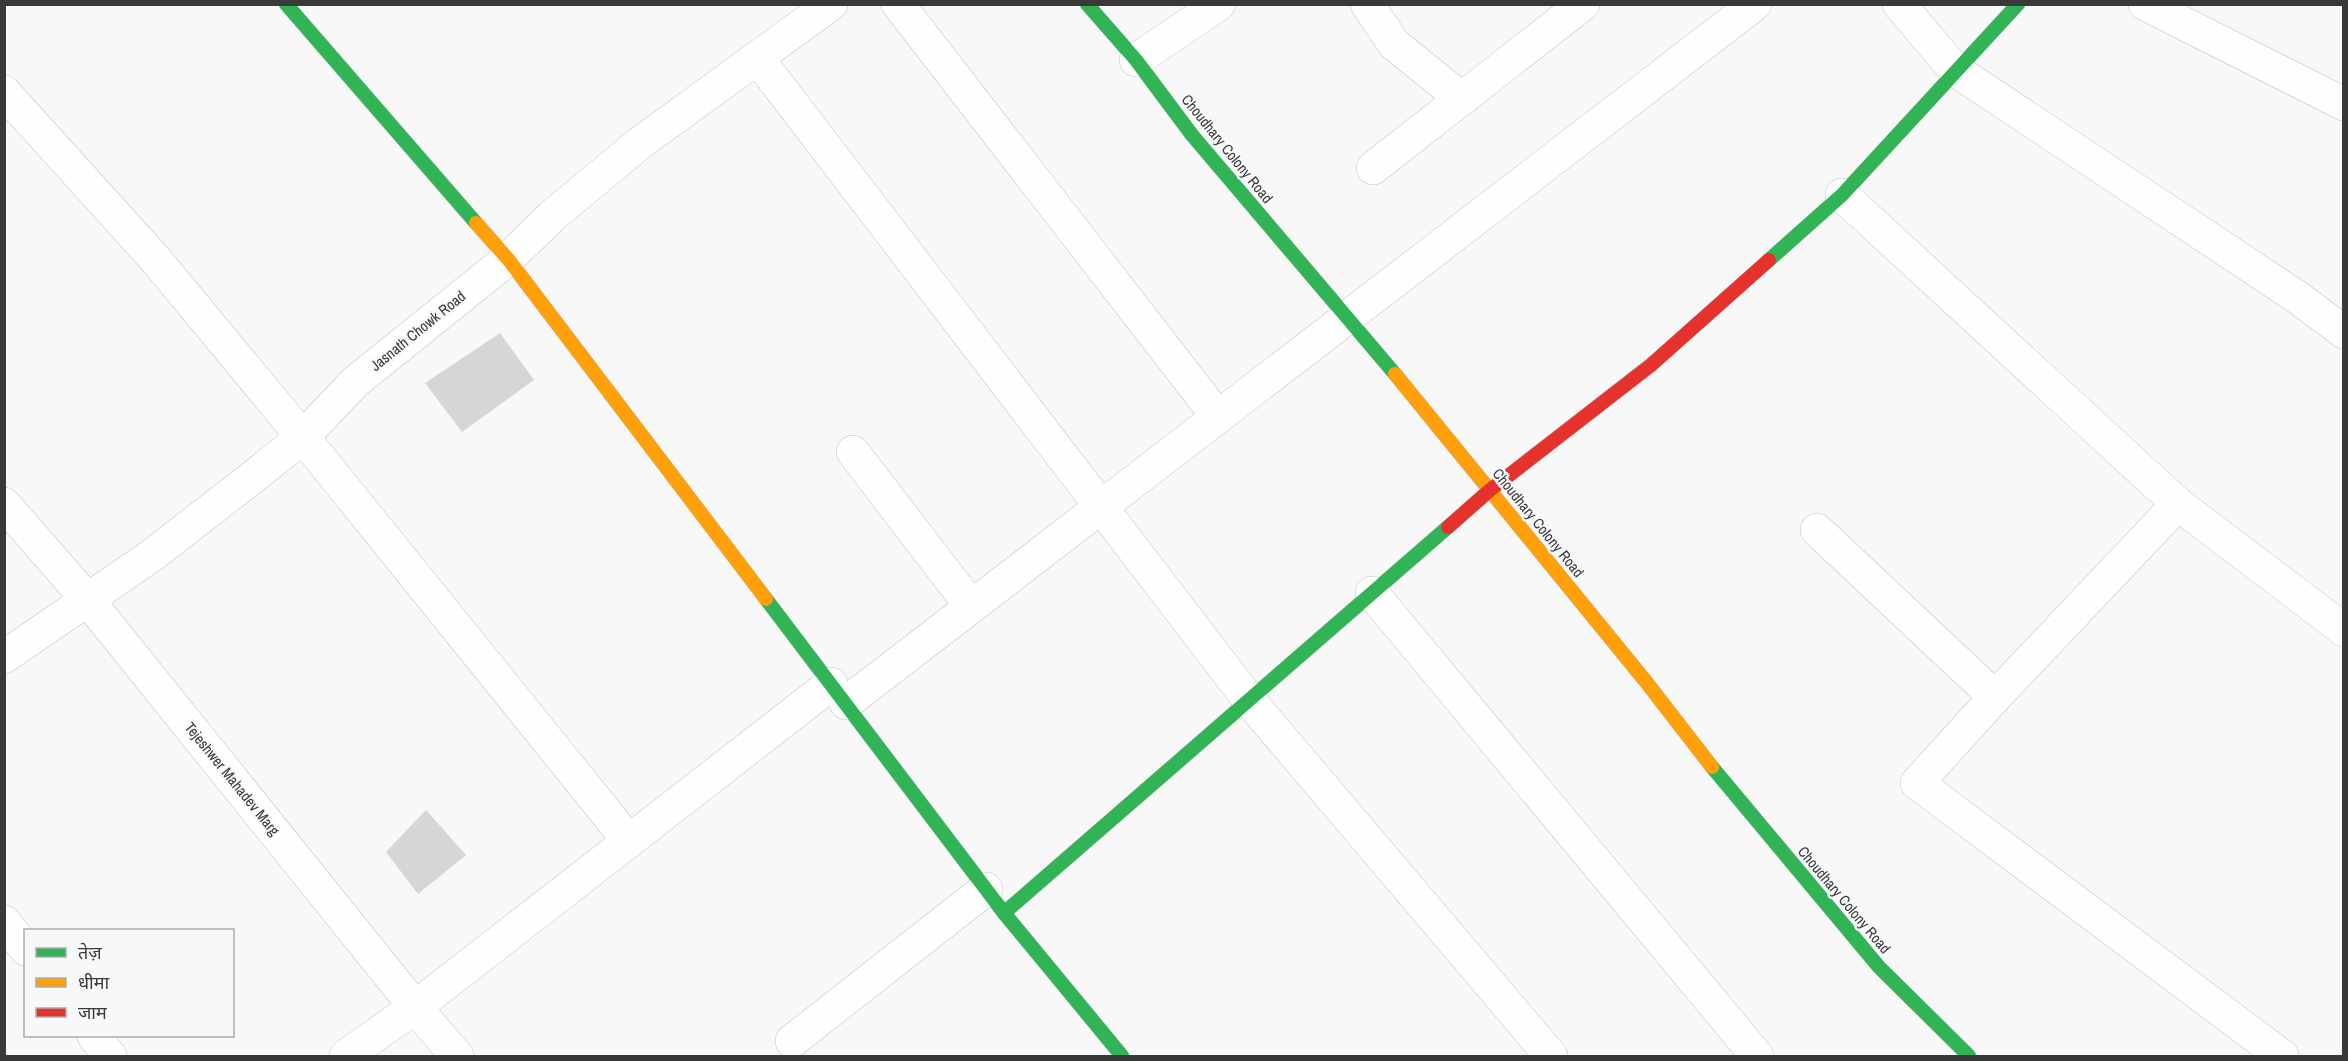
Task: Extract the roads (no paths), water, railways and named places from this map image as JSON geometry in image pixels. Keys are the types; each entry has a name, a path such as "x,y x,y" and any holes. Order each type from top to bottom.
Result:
{"street":[{"path":"286,4 508,259 839,693 994,901 1122,1056"},
{"name":"Jasnath Chowk Road","path":"4,657 151,556 303,437 355,382 508,259 552,216 640,143 831,4"},
{"path":"898,4 1218,417"},
{"name":"Choudhary Colony Road","path":"1087,4 1136,60 1192,135 1490,490 1756,822 1879,967 1969,1056"},
{"path":"1136,60 1219,4"},
{"path":"1367,4 1394,44 1462,99"},
{"path":"1373,168 1583,4"},
{"path":"346,1056 415,1007 629,841 839,693 971,606 1755,4"},
{"path":"1899,4 1955,70 2297,297 2343,332"},
{"path":"792,1041 994,901 1249,700 1490,490 1651,365 1842,195 2018,4"},
{"path":"2145,4 2343,104"},
{"path":"758,59 1249,700 1551,1056"},
{"path":"4,92 156,260 303,437 629,841"},
{"path":"1842,195 2178,504 2343,630"},
{"path":"853,452 971,606"},
{"name":"Tejeshwer Mahadev Marg","path":"4,504 87,598 415,1007 458,1056"},
{"path":"2178,504 1917,783 2283,1056"},
{"path":"1818,530 1995,697"},
{"path":"1372,592 1757,1056"},
{"path":"4,922 24,947"},
{"path":"96,1037 110,1056"}]}
